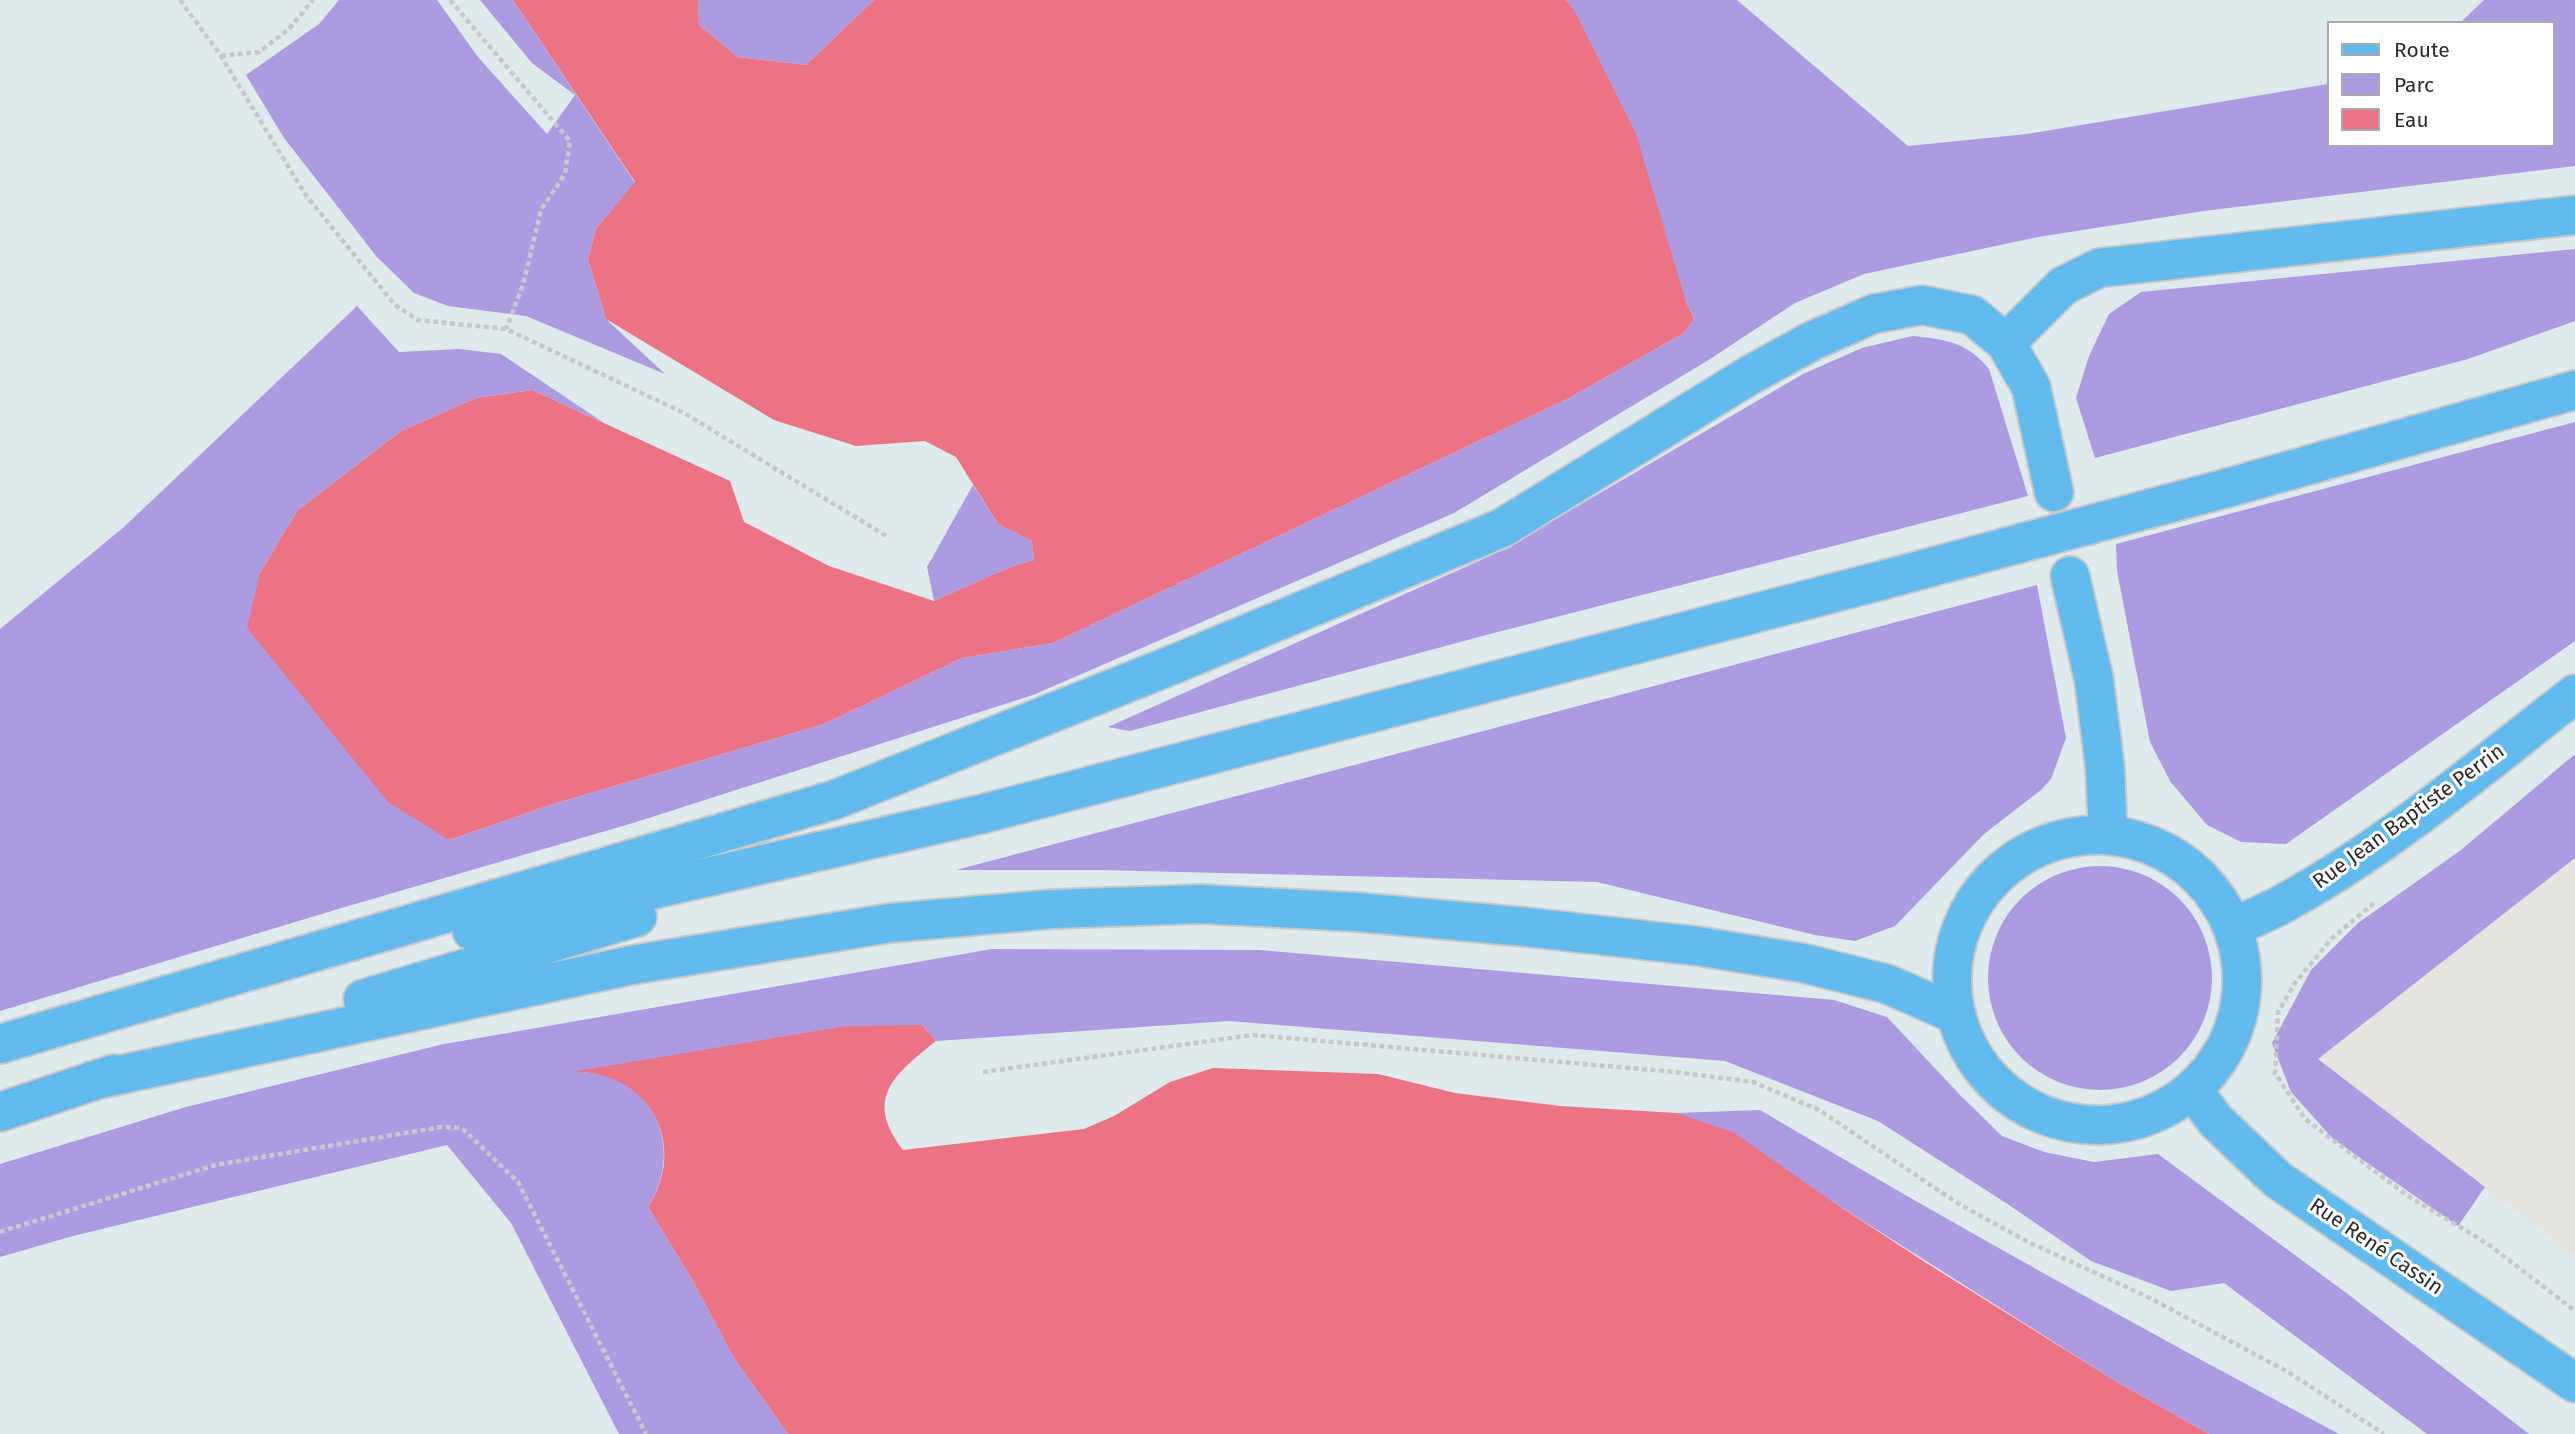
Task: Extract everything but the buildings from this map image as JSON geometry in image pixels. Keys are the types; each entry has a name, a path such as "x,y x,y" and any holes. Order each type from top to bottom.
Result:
{"main road":[{"path":"2007,344 2063,286 2099,268 2575,215"},
{"path":"0,1044 834,800 1172,665 1502,528 1750,375 1812,341 1873,314 1922,305 1972,315 2007,344 2031,387 2054,492"},
{"path":"85,1020 982,814 1883,580 2227,488 2575,390"},
{"path":"2070,576 2094,680 2105,768 2108,834"},
{"name":"Rue Jean Baptiste Perrin","path":"2234,927 2286,902 2347,865 2444,796 2575,694"},
{"path":"0,1112 91,1081 982,814"},
{"path":"2108,834 2160,848 2205,881 2234,927 2244,971 2240,1016 2222,1057 2193,1091 2157,1114 2116,1125 2074,1124 2033,1111 1998,1087 1971,1054 1955,1014 1951,969 1962,924 1985,885 2020,855 2062,838 2108,834"},
{"path":"91,1081 632,965 890,923 1066,908 1200,904 1356,912 1697,946 1803,963 1887,984 1955,1014"},
{"name":"Rue René Cassin","path":"2193,1091 2216,1121 2278,1180 2575,1382"}],"path":[{"path":"180,0 221,56 304,194 395,305 418,320 506,329 684,413 888,537"},
{"path":"221,56 259,52 289,29 313,0"},
{"path":"450,0 570,141 565,174 541,210 523,285 506,329"},
{"path":"2376,902 2332,938 2289,993 2278,1012 2275,1073 2305,1119 2408,1196 2488,1244 2575,1311"},
{"path":"983,1072 1253,1035 1675,1072 1753,1082 1819,1110 1959,1204 2028,1242 2150,1298 2288,1372 2384,1434"},
{"path":"0,1232 215,1165 441,1127 462,1128 518,1182 646,1434"}],"shaded area":[{"path":"2575,858 2575,1256 2318,1059"}],"green space":[{"path":"339,0 437,0 478,57 547,134 575,95 532,63 480,0 513,0 635,183 596,229 588,259 606,319 665,374 526,316 448,306 414,293 377,257 284,138 246,75 319,24"},
{"path":"698,0 874,0 806,65 738,57 699,25"},
{"path":"1566,0 1737,0 1908,146 2027,134 2326,84 2326,147 2554,147 2554,21 2462,21 2484,0 2575,0 2575,166 2204,211 2038,237 1864,274 1795,303 1707,361 1454,513 1033,695 633,823 0,1011 0,629 124,527 357,306 399,352 459,349 501,354 604,423 532,390 476,398 401,431 297,511 260,573 449,840 550,805 824,724 962,658 1053,643 1567,399 1684,333 1694,319 1573,8"},
{"path":"2575,249 2575,321 2468,359 2095,458 2076,398 2089,356 2109,314 2141,292"},
{"path":"1912,336 1964,347 1989,369 2028,496 1490,634 1130,731 1108,727 1501,551 1803,374 1862,348"},
{"path":"2575,422 2575,641 2286,844 2241,842 2207,825 2170,781 2150,742 2117,571 2116,544"},
{"path":"973,485 998,524 1032,541 1034,560 1013,566 934,601 927,567"},
{"path":"2037,585 2066,738 2051,779 2041,790 1984,834 1895,926 1855,941 1815,935 1597,882 1097,870 956,870"},
{"path":"2575,754 2575,858 2318,1059 2485,1187 2458,1226 2333,1139 2291,1092 2272,1043 2311,970 2358,923 2461,850"},
{"path":"2100,866 2122,868 2153,879 2179,899 2199,925 2210,956 2210,1000 2199,1031 2179,1057 2153,1077 2122,1088 2100,1090 2078,1088 2047,1077 2021,1057 2001,1031 1990,1000 1988,978 1990,956 2001,925 2021,899 2047,879 2078,868"},
{"path":"992,949 1260,950 1834,1000 1887,1017 2002,1136 2044,1152 2094,1162 2158,1154 2349,1295 2529,1434 2427,1434 2224,1283 2171,1291 2091,1261 1878,1121 1725,1061 1229,1021 936,1041 922,1025 580,1072 605,1076 627,1086 644,1100 656,1118 664,1161 659,1184 648,1207 693,1281 734,1358 788,1434 619,1434 511,1223 447,1145 73,1236 0,1257 0,1164 186,1107 444,1044"},
{"path":"1760,1110 1903,1194 2339,1434 2209,1434 2117,1382 1833,1202 1676,1113"}],"water":[{"path":"513,0 698,0 699,25 738,57 806,65 874,0 1566,0 1573,8 1636,134 1686,302 1694,319 1684,333 1567,399 1053,643 962,658 824,724 550,805 449,840 388,802 247,628 260,573 297,511 401,431 476,398 532,390 730,481 744,522 829,566 934,601 1013,566 1034,560 1032,541 998,524 956,457 925,441 856,446 774,420 606,319 588,259 596,229 635,182"},
{"path":"922,1025 936,1041 897,1076 885,1101 891,1132 903,1150 1084,1129 1114,1116 1170,1082 1213,1068 1378,1074 1455,1093 1560,1106 1676,1113 1733,1132 1928,1264 2117,1382 2209,1434 788,1434 734,1358 693,1281 648,1207 660,1183 664,1158 662,1135 654,1114 640,1097 621,1083 598,1074 571,1072 846,1026"}]}
